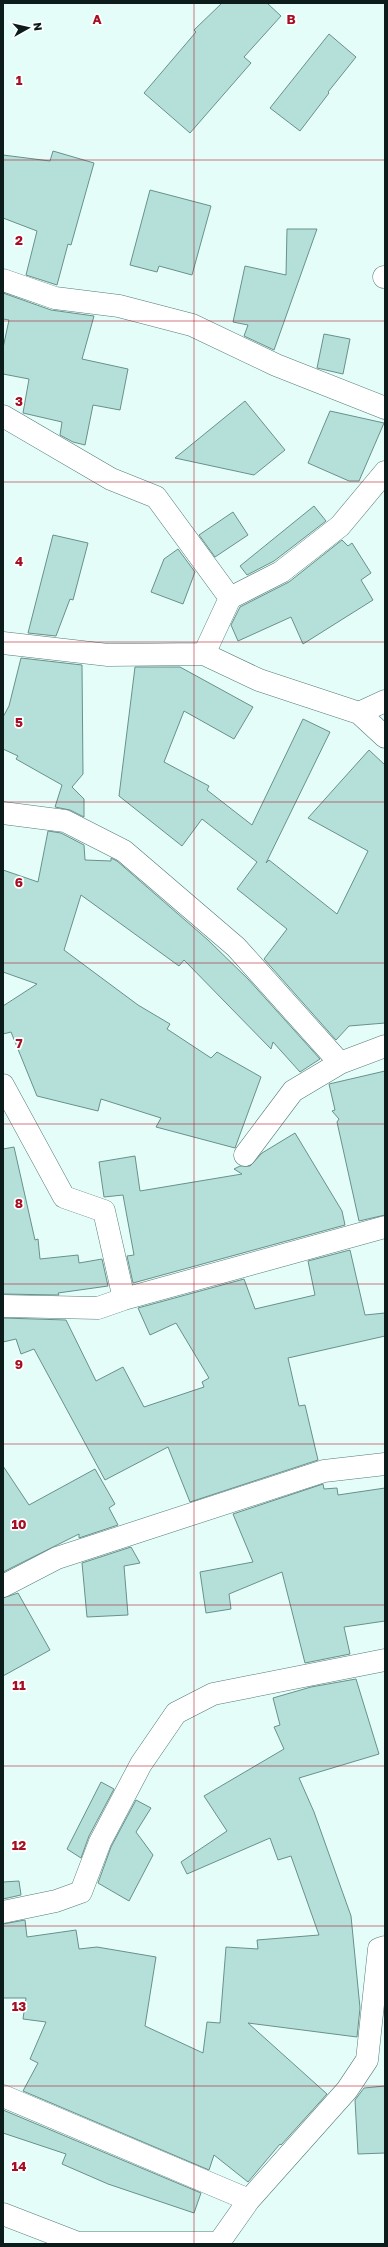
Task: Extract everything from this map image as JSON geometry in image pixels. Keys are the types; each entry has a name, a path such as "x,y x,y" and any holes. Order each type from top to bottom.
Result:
{"street":[{"path":"3,280 55,298 119,306 192,325 276,365 385,408"},
{"path":"3,416 111,479 156,497 230,598"},
{"path":"204,654 230,598 281,572 340,526 385,472"},
{"path":"3,643 108,655 204,654 259,680 359,713 385,737"},
{"path":"359,713 385,701"},
{"path":"3,813 65,820 124,851 236,947 340,1063"},
{"path":"246,1155 293,1090 340,1063 385,1046"},
{"path":"3,1085 64,1197 104,1211 124,1299"},
{"path":"3,1306 98,1308 124,1299 385,1227"},
{"path":"3,1586 57,1558 324,1471 385,1464"},
{"path":"3,1912 56,1901 81,1892 100,1842 141,1764 176,1713 212,1694 385,1660"},
{"path":"3,2214 78,2243 218,2244 249,2200 346,2090 366,2060 379,1950 385,1947"},
{"path":"3,2096 249,2200"}],"building":[{"path":"222,3 267,3 281,16 244,57 251,63 190,133 144,93 196,32 194,30"},
{"path":"329,34 356,57 328,92 329,93 300,131 270,108"},
{"path":"53,151 94,163 71,245 68,244 57,285 26,275 37,231 3,218 3,155 50,161"},
{"path":"150,190 211,206 192,275 159,266 157,272 130,265"},
{"path":"287,229 317,229 274,350 244,336 248,325 233,322 245,266 286,275"},
{"path":"3,293 51,310 94,316 82,359 128,369 120,410 93,405 85,445 73,442 60,435 62,422 23,413 29,379 3,374 3,348 9,320 3,319"},
{"path":"324,334 350,339 343,374 317,368"},
{"path":"245,401 285,450 254,475 175,458"},
{"path":"330,411 384,423 359,481 349,481 308,463"},
{"path":"314,506 326,521 274,561 247,575 240,566"},
{"path":"233,512 248,535 215,557 199,535"},
{"path":"53,535 88,543 73,600 70,599 56,636 28,633"},
{"path":"342,540 348,546 352,543 371,573 361,580 373,600 303,644 291,617 238,641 231,625 240,607 289,582"},
{"path":"178,549 195,572 183,604 151,592 164,559"},
{"path":"21,658 82,665 83,774 72,787 84,799 84,817 70,810 55,807 62,785 16,759 18,756 3,749 3,717 9,706"},
{"path":"135,667 180,667 253,707 234,739 184,711 164,762 209,786 207,790 252,825 303,719 330,732 266,863 269,860 337,914 368,851 308,818 369,750 385,765 385,1023 349,1026 336,1040 264,959 287,929 237,889 257,862 202,819 182,846 119,796"},
{"path":"48,831 61,833 84,845 85,860 111,861 111,858 117,861 208,940 248,979 320,1059 300,1072 273,1042 271,1049 184,960 179,966 81,895 64,950 138,1005 170,1024 167,1029 211,1058 217,1052 261,1077 235,1148 156,1127 161,1118 101,1099 98,1111 37,1096 11,1032 3,1034 3,1006 37,984 3,972 3,870 38,882"},
{"path":"385,1071 385,1215 359,1221 337,1122 339,1119 332,1111 335,1110 329,1084"},
{"path":"295,1133 342,1211 345,1225 133,1283 127,1256 134,1255 123,1195 104,1197 99,1162 135,1156 140,1191 242,1174 234,1169 240,1166 250,1166 262,1153"},
{"path":"14,1147 35,1240 38,1239 40,1259 78,1255 79,1263 102,1259 108,1286 58,1293 59,1295 3,1294 3,1149"},
{"path":"350,1250 365,1315 385,1313 385,1336 288,1358 299,1406 305,1405 318,1460 190,1502 168,1447 105,1480 34,1349 21,1354 16,1339 3,1342 3,1318 66,1320 96,1381 123,1367 144,1407 204,1387 202,1382 209,1378 176,1323 150,1335 138,1308 244,1279 255,1309 315,1295 308,1261"},
{"path":"3,1466 29,1505 95,1469 115,1504 109,1508 118,1525 79,1538 79,1534 3,1572"},
{"path":"323,1484 324,1489 337,1488 338,1495 385,1488 385,1621 344,1627 350,1654 305,1663 282,1572 229,1594 231,1609 206,1613 200,1572 253,1562 233,1514"},
{"path":"131,1547 140,1563 124,1566 128,1615 87,1617 82,1563"},
{"path":"18,1593 50,1650 3,1676 3,1598"},
{"path":"356,1679 379,1754 299,1778 314,1812 351,1916 360,2008 357,2037 248,2023 327,2094 281,2145 280,2144 248,2182 214,2155 209,2170 23,2091 38,2063 30,2059 46,2022 23,2019 26,1998 3,1998 3,1924 25,1920 27,1937 76,1930 79,1949 97,1947 156,1957 145,2026 203,2053 207,2022 220,2023 226,1947 258,1949 257,1940 319,1935 291,1856 278,1860 270,1838 187,1874 181,1862 227,1831 204,1796 284,1749 274,1727 280,1725 273,1698 311,1687"},
{"path":"101,1782 114,1789 89,1836 81,1858 67,1849"},
{"path":"136,1800 151,1808 136,1832 153,1855 129,1901 98,1883 111,1847"},
{"path":"19,1881 21,1895 3,1899 3,1882"},
{"path":"385,2086 385,2153 358,2154 355,2100 364,2088"},
{"path":"3,2110 201,2193 194,2213 108,2184 62,2164 66,2154 3,2133"}]}
